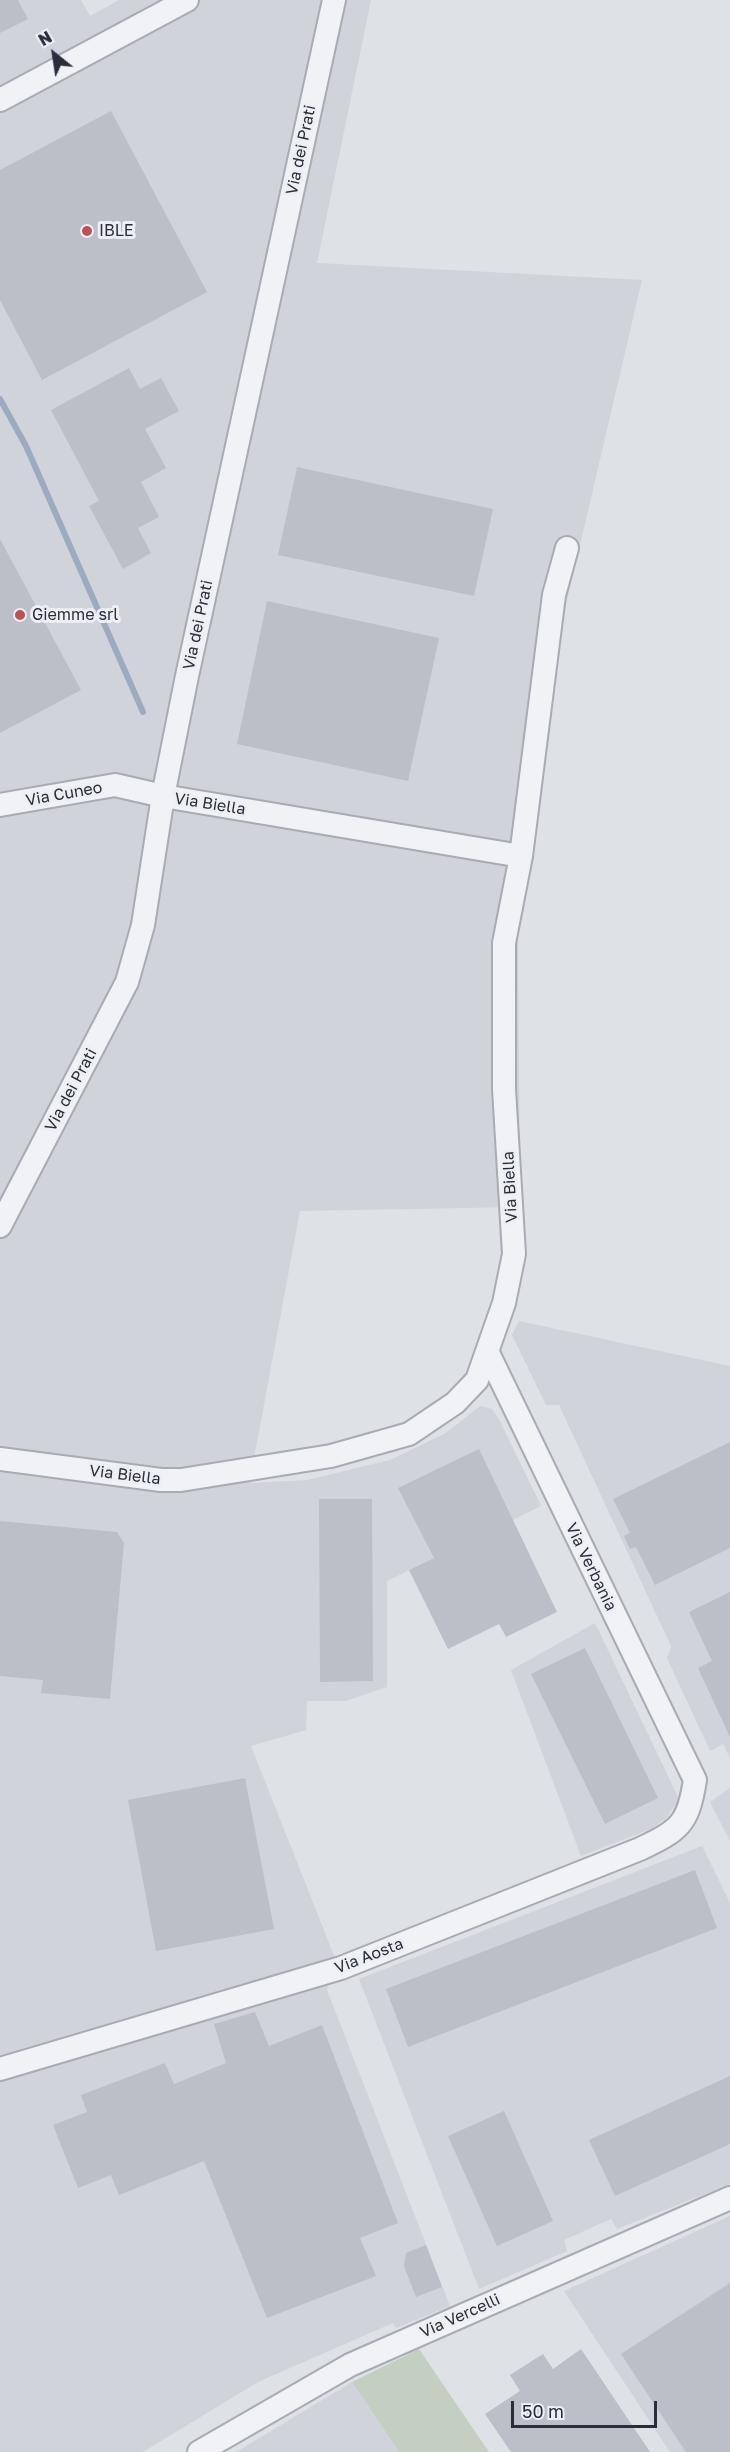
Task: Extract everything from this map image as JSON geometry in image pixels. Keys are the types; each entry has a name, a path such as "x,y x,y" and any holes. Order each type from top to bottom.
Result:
{"street":[{"path":"0,100 188,0"},
{"name":"Via dei Prati","path":"0,1226 127,982 143,925 163,796 334,0"},
{"path":"521,855 554,596 567,548"},
{"name":"Via Cuneo","path":"0,805 115,784 163,796"},
{"name":"Via Biella","path":"2,1458 162,1480 331,1456 409,1434 455,1404 477,1380 504,1303 514,1254 504,1089 504,943 521,855 163,796"},
{"name":"Via Verbania","path":"488,1353 695,1780"},
{"name":"Via Aosta","path":"0,2069 341,1968 640,1849 672,1833 691,1810 695,1780"},
{"name":"Via Vercelli","path":"199,2452 350,2365 730,2198"}],"shaded area":[{"path":"0,0 81,0 90,16 119,0 371,0 317,263 642,280 551,669 533,840 518,936 520,1207 300,1211 252,1469 251,1483 307,1480 390,1460 446,1433 480,1406 492,1409 500,1421 541,1506 387,1581 387,1687 346,1701 307,1701 306,1730 251,1746 335,1958 327,1990 450,2306 396,2328 393,2323 258,2382 143,2452 0,2452"},
{"path":"519,1321 730,1366 730,1758 723,1744 710,1751 667,1658 671,1646 559,1405 546,1405 512,1335"},
{"path":"595,1623 679,1799 667,1817 653,1828 581,1856 511,1670"},
{"path":"730,1788 730,1841 710,1802"},
{"path":"702,1846 730,1903 730,2184 617,2229 611,2219 564,2240 567,2251 479,2289 359,1979"},
{"path":"730,2216 730,2452 670,2452 564,2291"},
{"path":"352,2382 399,2452 236,2452"}],"green space":[{"path":"419,2349 489,2452 399,2452 352,2382"}],"building":[{"path":"0,0 18,0 28,19 0,33"},
{"name":"IBLE","path":"111,111 207,292 42,380 0,300 0,170"},
{"path":"129,368 140,389 161,378 179,411 145,429 166,468 141,482 159,517 138,528 151,553 123,569 89,506 99,501 51,410"},
{"path":"297,467 493,509 474,596 278,555"},
{"name":"Giemme srl","path":"0,539 81,690 0,733"},
{"path":"267,601 439,638 408,781 237,744"},
{"path":"730,1442 730,1548 655,1585 636,1547 630,1549 627,1543 624,1536 630,1533 613,1499"},
{"path":"479,1449 557,1612 506,1637 499,1624 448,1649 409,1570 434,1558 398,1488"},
{"path":"319,1499 372,1499 373,1681 320,1682"},
{"path":"0,1521 117,1532 124,1543 110,1699 41,1693 43,1680 0,1676"},
{"path":"730,1592 730,1737 698,1668 712,1661 689,1612"},
{"path":"585,1648 658,1798 605,1824 531,1674"},
{"path":"245,1778 274,1929 156,1951 128,1800"},
{"path":"695,1870 717,1928 408,2047 386,1989"},
{"path":"255,2012 269,2046 322,2025 398,2223 360,2238 376,2276 267,2318 204,2161 119,2195 111,2175 78,2188 53,2125 87,2112 81,2095 165,2063 174,2084 226,2063 214,2024"},
{"path":"730,2076 730,2144 615,2196 589,2140"},
{"path":"504,2111 553,2221 497,2246 448,2136"},
{"path":"426,2245 442,2287 416,2297 404,2266 406,2253"},
{"path":"730,2283 730,2452 686,2452 621,2354"},
{"path":"581,2349 650,2452 511,2452 485,2414 520,2391 510,2375 543,2354 553,2369"}],"waterway":[{"path":"0,399 26,446 143,712"}],"place":[{"name":"IBLE","path":"87,231"},
{"name":"Giemme srl","path":"20,615"}]}
